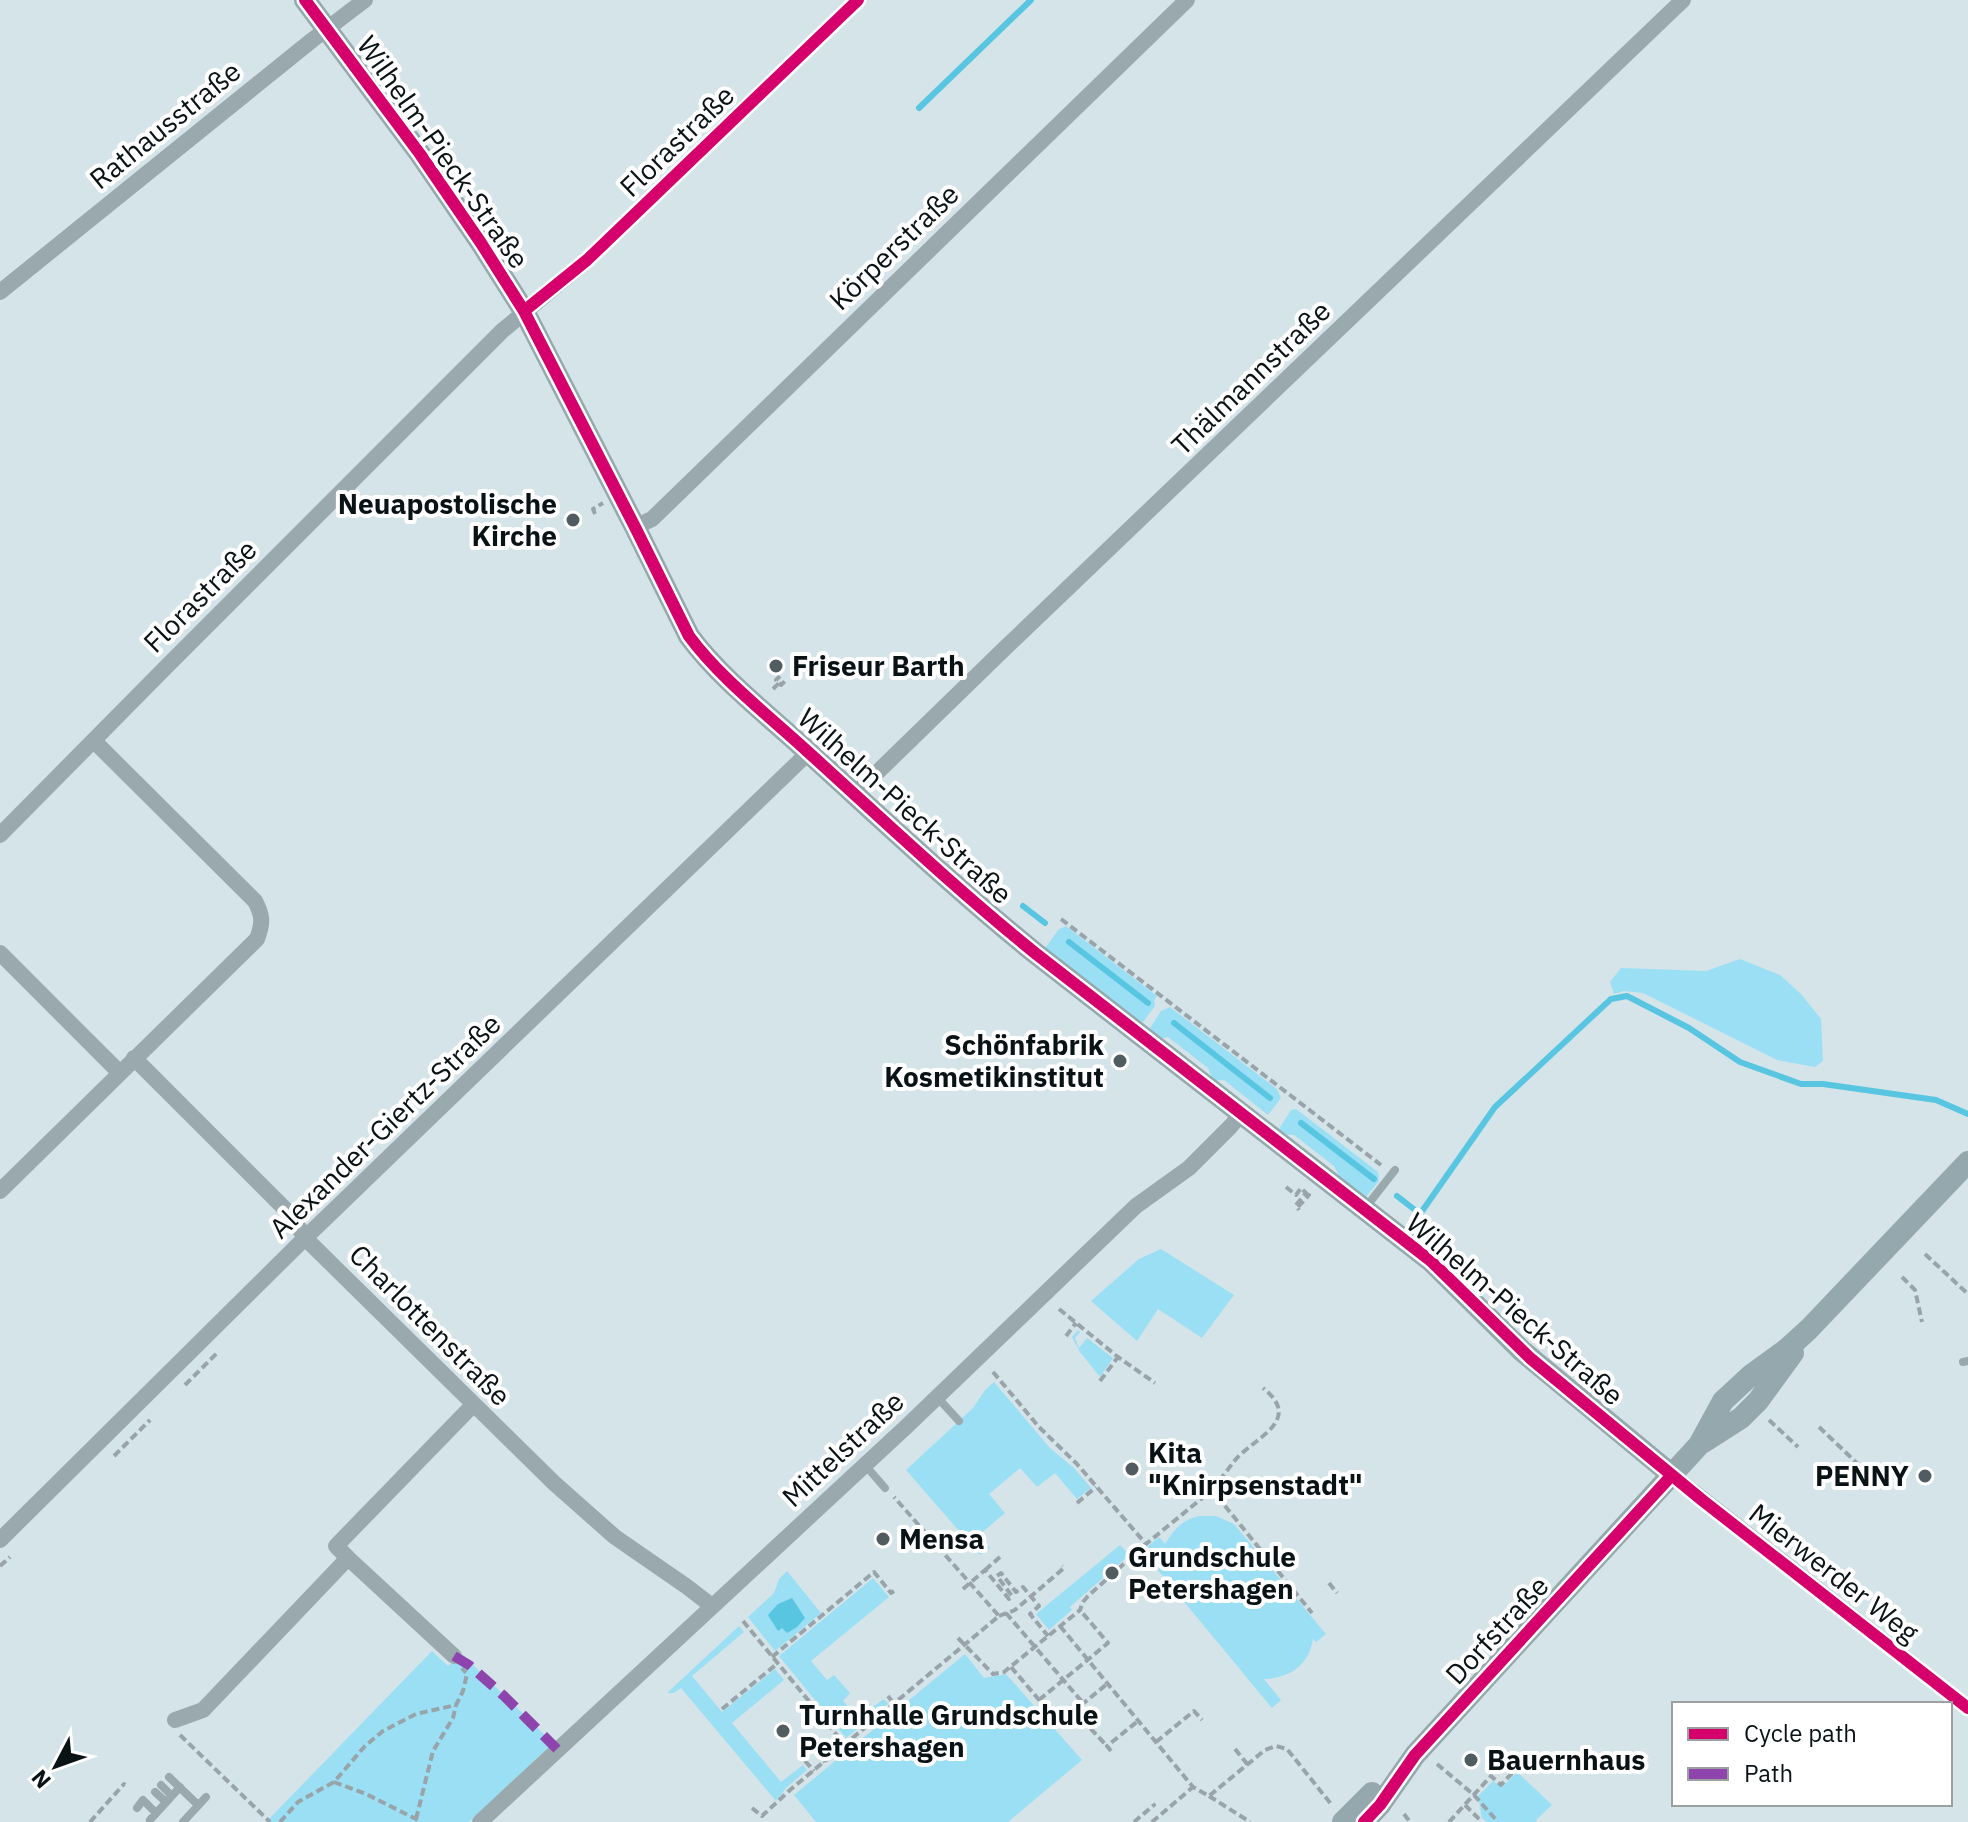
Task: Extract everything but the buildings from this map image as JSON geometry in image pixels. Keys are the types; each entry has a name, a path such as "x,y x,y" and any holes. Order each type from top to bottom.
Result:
{"street":[{"name":"Wilhelm-Pieck-Straße","path":"305,0 420,154 524,311 697,647 738,688 992,917 1431,1261 1522,1351 1672,1475"},
{"name":"Rathausstraße","path":"0,292 365,0"},
{"name":"Florastraße","path":"0,835 502,331 587,260 858,0"},
{"name":"Körperstraße","path":"635,527 652,519 1187,0"},
{"name":"Thälmannstraße","path":"855,794 1683,0"},
{"path":"0,1191 257,939 263,923 262,913 255,901 94,741"},
{"name":"Alexander-Giertz-Straße","path":"0,1540 305,1238 809,752"},
{"path":"0,953 119,1072"},
{"name":"Charlottenstraße","path":"134,1058 291,1215 305,1238 554,1483 615,1537 712,1606"},
{"name":"Mittelstraße","path":"480,1822 865,1465 1136,1206 1189,1168 1241,1114"},
{"name":"Dorfstraße","path":"1364,1822 1386,1798 1415,1755 1699,1445 1741,1418 1758,1401 1809,1329 1968,1162"},
{"path":"454,1656 336,1546 473,1405"},
{"name":"Mierwerder Weg","path":"1672,1475 1968,1708"},
{"path":"175,1720 203,1710 348,1558"},
{"name":"Dorfstraße","path":"1339,1816 1415,1755"}],"lane":[{"path":"1364,1210 1394,1172"},
{"path":"937,1397 959,1421"},
{"path":"865,1465 885,1488"},
{"path":"169,1777 198,1805"},
{"path":"137,1808 143,1800 153,1816 180,1787"},
{"path":"158,1789 169,1799"},
{"path":"183,1822 206,1797"}],"path":[{"path":"597,513 593,509 605,502"},
{"path":"773,689 782,682 776,680 780,676"},
{"path":"1061,919 1394,1172"},
{"path":"1286,1187 1296,1195 1301,1188 1306,1193 1296,1205 1299,1208"},
{"path":"1925,1254 1968,1294"},
{"path":"1902,1277 1915,1290 1922,1322"},
{"path":"1059,1309 1154,1383"},
{"path":"1066,1336 1076,1323"},
{"path":"179,1390 207,1365 225,1343"},
{"path":"1100,1381 1118,1357"},
{"path":"993,1372 1146,1544"},
{"path":"958,1638 993,1674 1004,1672 1035,1648 1080,1610 1088,1596 1146,1544 1212,1490 1237,1458 1277,1424 1280,1409 1275,1397 1263,1388"},
{"path":"107,1463 158,1412"},
{"path":"1767,1418 1798,1447"},
{"path":"1819,1427 1860,1466"},
{"path":"1077,1503 1096,1487"},
{"path":"885,1488 999,1616"},
{"path":"1212,1490 1312,1613"},
{"path":"0,1566 19,1547"},
{"path":"963,1589 1000,1557"},
{"path":"752,1808 762,1816 999,1616 1015,1610 1064,1568 1062,1566"},
{"path":"985,1570 1009,1599 1012,1596 997,1576 1001,1573 1016,1592 1023,1587 1039,1606 1030,1614 1048,1636"},
{"path":"772,1657 874,1572 893,1593"},
{"path":"1329,1583 1337,1593"},
{"path":"1039,1700 1108,1643 1080,1610"},
{"path":"1006,1613 1083,1703"},
{"path":"743,1621 845,1745"},
{"path":"1060,1626 1193,1787 1250,1822"},
{"path":"334,1782 418,1820 433,1751 453,1718 467,1674 454,1656"},
{"path":"722,1709 778,1663"},
{"path":"1011,1667 1052,1715 1061,1717 1069,1715 1107,1684"},
{"path":"888,1696 894,1704"},
{"path":"805,1707 811,1703"},
{"path":"280,1822 298,1802 334,1782 365,1746 390,1727 416,1714 456,1705"},
{"path":"1074,1711 1109,1748 1138,1721"},
{"path":"1156,1742 1194,1711 1202,1720"},
{"path":"175,1720 176,1730 270,1822"},
{"path":"1209,1796 1265,1750 1276,1746 1287,1749 1339,1816"},
{"path":"1235,1749 1248,1765"},
{"path":"816,1752 825,1762"},
{"path":"805,1761 814,1771"},
{"path":"1437,1764 1474,1795 1498,1822"},
{"path":"1449,1822 1488,1777 1491,1776 1501,1785 1514,1771"},
{"path":"90,1822 125,1785"},
{"path":"1152,1822 1193,1787"},
{"path":"1479,1800 1482,1821"},
{"path":"1134,1822 1154,1803 1162,1813"},
{"path":"1465,1805 1482,1821"},
{"path":"1404,1814 1410,1822"}],"shaded area":[{"path":"1066,926 1157,996 1155,1006 1143,1022 1138,1023 1044,950 1058,930"},
{"path":"1740,959 1780,975 1801,994 1821,1019 1823,1061 1815,1067 1777,1060 1643,993 1624,991 1614,994 1610,982 1621,968 1706,971"},
{"path":"1170,1007 1277,1089 1281,1098 1268,1115 1224,1080 1213,1081 1208,1068 1168,1037 1158,1039 1151,1034 1150,1028 1161,1011"},
{"path":"1296,1109 1378,1172 1379,1181 1365,1198 1342,1181 1334,1166 1294,1135 1281,1134 1279,1129 1291,1110"},
{"path":"1161,1249 1234,1295 1202,1338 1158,1309 1137,1341 1091,1301 1139,1259"},
{"path":"1078,1330 1080,1332 1075,1338 1079,1348 1087,1338 1113,1358 1100,1377 1080,1352 1072,1337"},
{"path":"994,1382 1050,1448 1074,1468 1091,1488 1077,1499 1055,1473 1037,1487 1020,1468 989,1494 1005,1513 979,1535 990,1548 980,1555 906,1470 973,1408"},
{"path":"1200,1516 1216,1516 1234,1524 1326,1634 1316,1642 1313,1639 1307,1656 1296,1669 1282,1676 1264,1679 1281,1700 1272,1708 1142,1551 1159,1537 1165,1544 1180,1526"},
{"path":"1120,1545 1129,1555 1070,1607 1072,1610 1049,1630 1036,1614"},
{"path":"787,1571 821,1613 775,1651 748,1617 774,1593 779,1579"},
{"path":"873,1578 889,1597 811,1661 827,1680 834,1675 850,1693 843,1701 859,1719 882,1700 888,1704 846,1738 779,1656"},
{"path":"792,1598 805,1618 787,1633 782,1628 778,1631 768,1615 778,1604"},
{"path":"739,1626 744,1632 692,1676 722,1712 775,1669 784,1680 732,1723 781,1782 803,1765 807,1770 776,1801 681,1688 667,1693"},
{"path":"432,1651 448,1666 462,1654 553,1743 469,1822 266,1822"},
{"path":"965,1654 984,1678 1006,1674 1082,1760 1008,1822 816,1822 794,1795"},
{"path":"1517,1772 1552,1805 1537,1822 1487,1822 1482,1818 1478,1796 1493,1781 1502,1787"}],"waterway":[{"path":"919,108 1031,0"},
{"path":"1023,906 1045,923"},
{"path":"1069,942 1148,1003"},
{"path":"1397,1196 1420,1214 1495,1107 1611,999 1627,996 1689,1028 1740,1062 1801,1084 1823,1084 1936,1100 1968,1114"},
{"path":"1174,1023 1270,1098"},
{"path":"1301,1123 1374,1179"}],"marked path":[{"path":"454,1656 504,1696 557,1749"}],"cycle path":[{"path":"305,0 420,154 524,311 689,636 715,666 1006,929 1431,1261 1530,1358 1702,1500 1968,1708"},
{"path":"524,311 587,260 858,0"},
{"path":"1364,1822 1380,1805 1415,1755 1672,1475"}],"place":[{"name":"Neuapostolische Kirche","path":"573,520"},
{"name":"Friseur Barth","path":"776,666"},
{"name":"Schönfabrik Kosmetikinstitut","path":"1120,1061"},
{"name":"Kita \"Knirpsenstadt\"","path":"1132,1469"},
{"name":"PENNY","path":"1925,1476"},
{"name":"Mensa","path":"883,1539"},
{"name":"Grundschule Petershagen","path":"1112,1573"},
{"name":"Turnhalle Grundschule Petershagen","path":"783,1731"},
{"name":"Bauernhaus","path":"1471,1760"}]}
